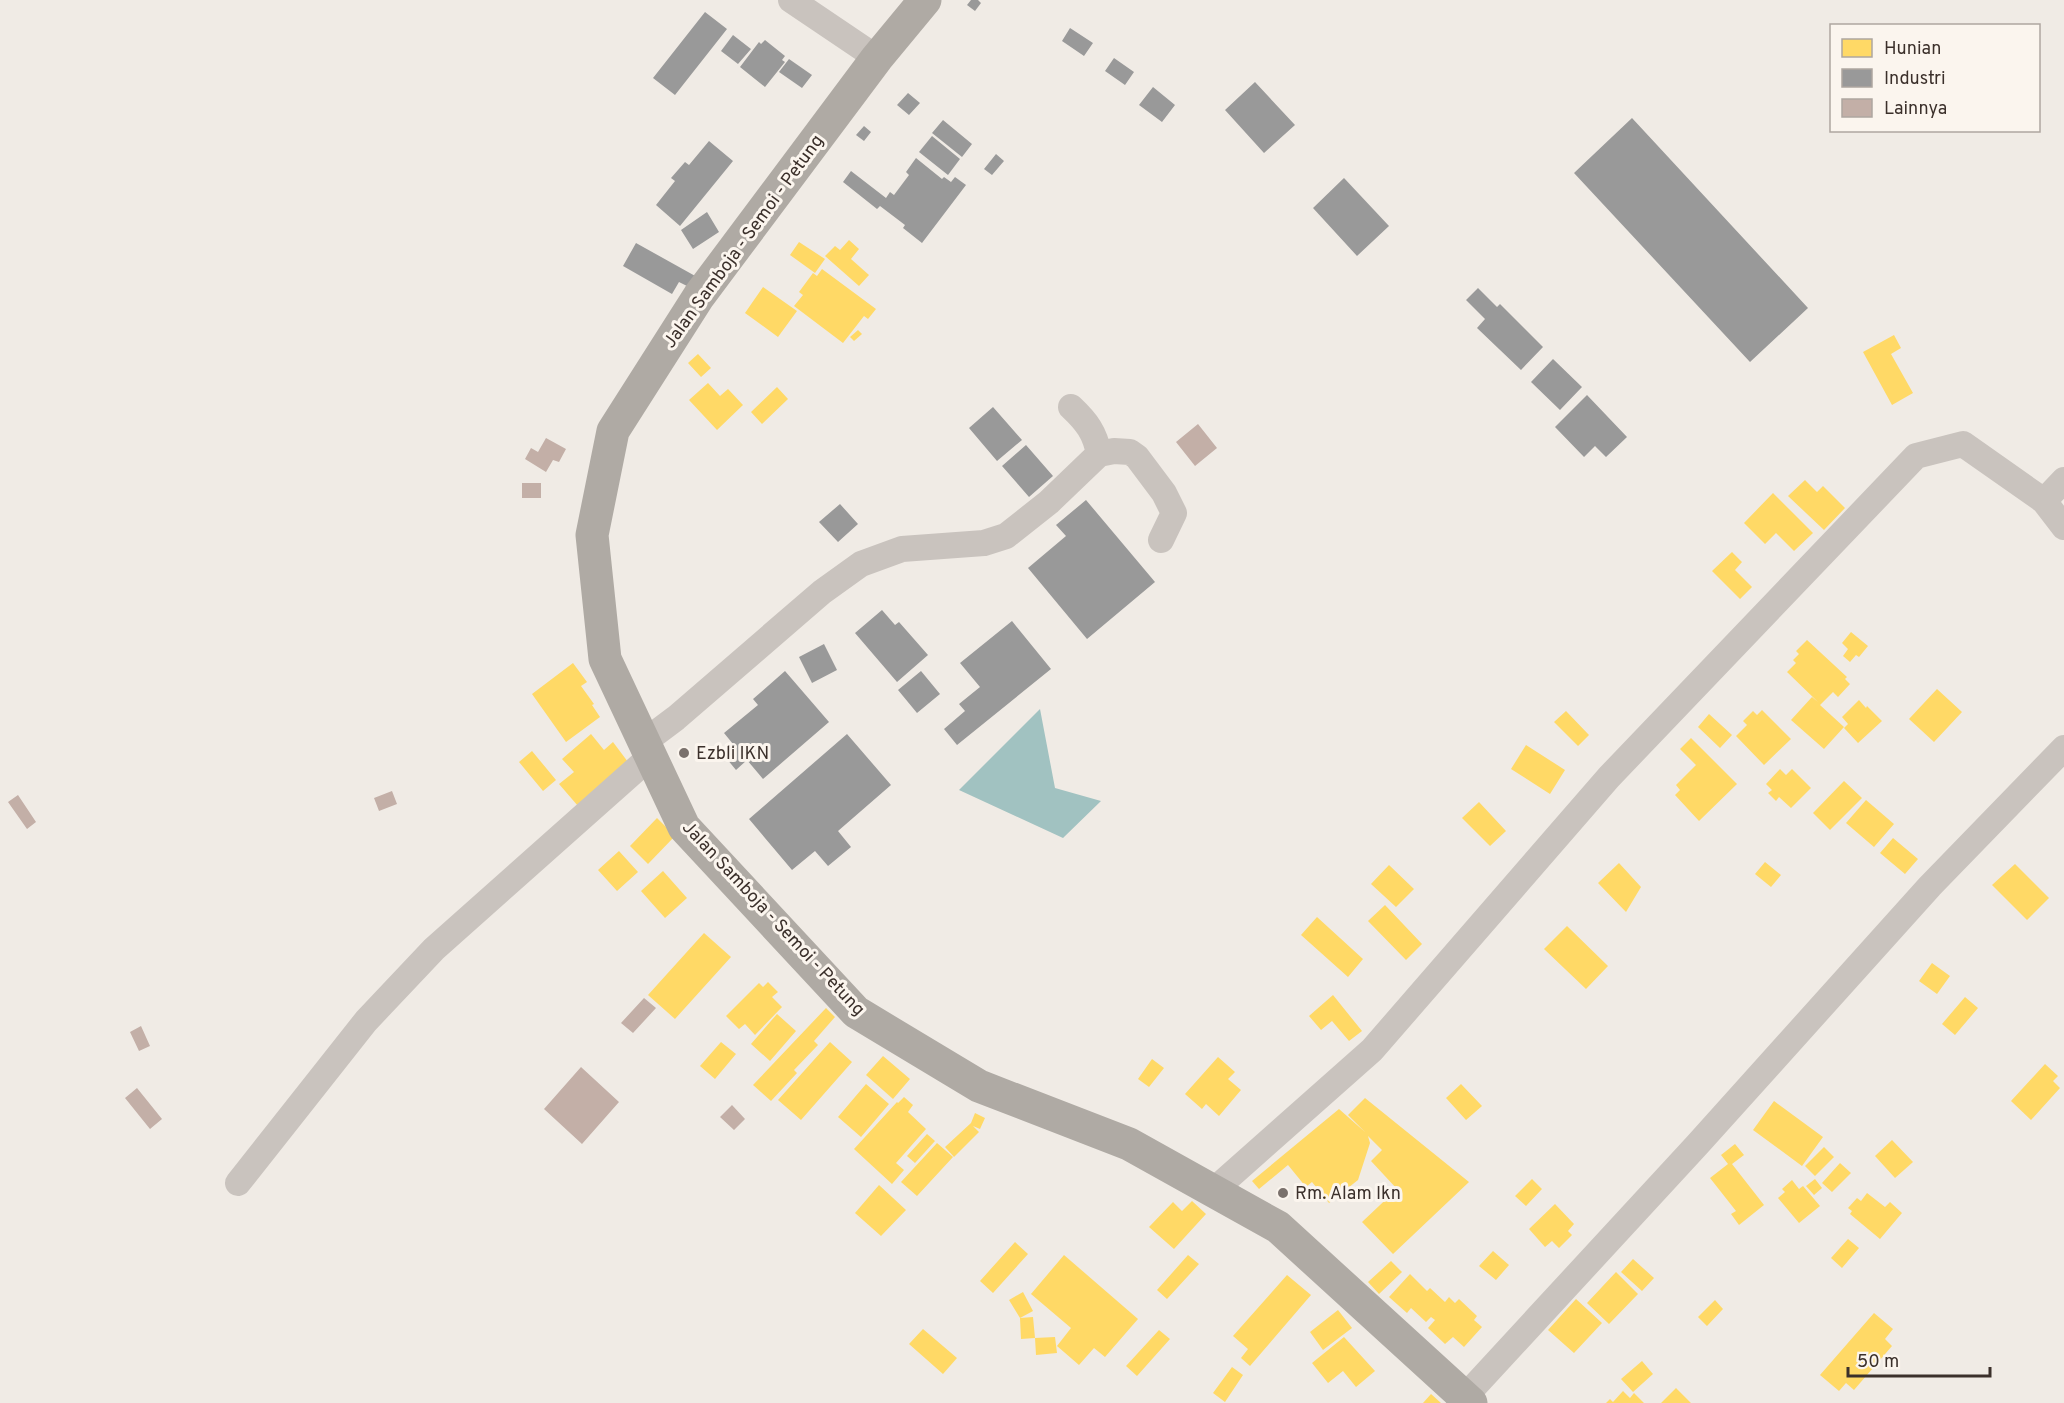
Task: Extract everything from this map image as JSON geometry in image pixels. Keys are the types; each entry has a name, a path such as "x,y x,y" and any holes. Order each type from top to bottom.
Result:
{"highway":[{"name":"Jalan Samboja - Semoi - Petung","path":"925,0 877,58 699,296 614,431 592,535 605,659 684,827 856,1012 979,1086 1129,1144 1278,1227 1465,1401"}],"street":[{"path":"791,0 877,58"},
{"path":"1071,407 1088,423 1094,433 1099,454"},
{"path":"1213,1191 1372,1050 1609,777 1916,456 1963,444 2044,501 2064,527"},
{"path":"238,1183 366,1021 434,949 647,749 676,718 822,592 861,564 902,549 984,543 1006,536 1049,502 1099,454 1114,451 1130,452 1137,457 1160,486 1174,513 1161,540"},
{"path":"2044,501 2064,480"},
{"path":"1465,1401 1930,886 2064,748"}],"water":[{"path":"1040,709 1055,788 1101,801 1063,838 959,790"}],"building: Hunian":[{"path":"849,240 859,249 851,259 869,275 859,286 825,256 835,246 840,250"},
{"path":"799,242 825,259 815,273 790,255"},
{"path":"822,269 876,309 868,319 864,316 843,343 794,306 803,295 799,292 813,273 817,276"},
{"path":"763,287 797,311 778,337 745,313"},
{"path":"858,330 862,334 854,341 850,337"},
{"path":"1894,335 1901,348 1891,354 1913,393 1892,405 1863,352"},
{"path":"698,354 711,368 701,377 688,363"},
{"path":"708,383 720,396 728,389 743,405 717,430 689,400"},
{"path":"777,387 788,399 762,424 751,412"},
{"path":"1805,480 1817,492 1823,486 1845,508 1824,530 1788,496"},
{"path":"1773,493 1813,533 1794,551 1776,533 1765,544 1744,523"},
{"path":"1732,552 1742,562 1735,570 1752,587 1740,599 1712,571"},
{"path":"1851,632 1868,646 1859,657 1856,655 1850,662 1843,656 1848,649 1842,643"},
{"path":"1807,640 1847,677 1845,679 1850,684 1838,697 1833,692 1820,705 1844,727 1824,749 1791,720 1812,697 1818,702 1787,672 1796,663 1793,660 1799,654 1796,651"},
{"path":"573,663 587,682 581,686 600,717 566,742 532,694"},
{"path":"1937,689 1962,712 1934,742 1909,719"},
{"path":"1859,700 1882,721 1858,743 1844,728 1848,724 1842,717"},
{"path":"1762,710 1791,739 1764,765 1736,736 1747,725 1743,721 1753,711 1757,715"},
{"path":"1566,711 1589,735 1578,746 1554,722"},
{"path":"1709,714 1732,735 1720,748 1698,727"},
{"path":"591,734 604,750 613,742 628,762 578,806 559,784 574,772 562,759"},
{"path":"1691,738 1737,784 1699,821 1675,795 1680,790 1676,785 1696,765 1680,749"},
{"path":"1526,745 1565,770 1550,794 1511,769"},
{"path":"532,751 556,780 543,791 519,762"},
{"path":"1780,769 1786,775 1792,769 1811,788 1791,808 1779,797 1776,801 1768,793 1772,790 1766,784"},
{"path":"1844,781 1862,798 1830,830 1813,813"},
{"path":"1866,800 1894,824 1874,847 1846,823"},
{"path":"1479,802 1506,831 1490,846 1462,818"},
{"path":"657,818 675,836 648,864 630,846"},
{"path":"1893,838 1918,859 1905,874 1880,853"},
{"path":"619,851 638,872 617,891 598,870"},
{"path":"1765,862 1781,875 1771,887 1755,874"},
{"path":"1619,863 1641,887 1626,912 1598,883"},
{"path":"2015,864 2049,898 2027,920 1992,885"},
{"path":"1389,865 1414,889 1396,907 1371,884"},
{"path":"663,871 687,898 665,918 641,891"},
{"path":"1385,905 1422,944 1406,960 1368,921"},
{"path":"1317,917 1363,959 1348,977 1301,935"},
{"path":"1567,926 1608,966 1586,989 1544,949"},
{"path":"704,933 731,957 675,1019 648,995"},
{"path":"1932,963 1950,976 1937,994 1919,981"},
{"path":"768,982 778,992 772,997 782,1007 755,1035 745,1024 739,1029 726,1016 759,983 763,987"},
{"path":"1333,995 1362,1031 1349,1041 1332,1021 1321,1030 1309,1016"},
{"path":"1965,997 1978,1008 1955,1035 1942,1024"},
{"path":"826,1008 835,1017 814,1041 818,1045 794,1070 797,1073 771,1101 753,1085"},
{"path":"777,1014 796,1031 770,1061 751,1044"},
{"path":"721,1042 736,1054 715,1079 700,1066"},
{"path":"830,1042 852,1062 801,1120 778,1100"},
{"path":"883,1056 910,1079 893,1099 866,1075"},
{"path":"1218,1057 1235,1072 1228,1079 1241,1090 1219,1116 1206,1104 1202,1109 1185,1094"},
{"path":"1152,1059 1164,1068 1149,1087 1138,1079"},
{"path":"2045,1064 2058,1076 2053,1081 2060,1088 2031,1120 2011,1101"},
{"path":"866,1084 889,1104 861,1137 838,1117"},
{"path":"1461,1084 1482,1106 1466,1120 1446,1098"},
{"path":"904,1097 913,1105 908,1112 926,1129 896,1163 904,1170 892,1184 854,1149"},
{"path":"1365,1098 1469,1182 1393,1254 1362,1222 1397,1189 1371,1161 1382,1150 1368,1136 1370,1143 1358,1180 1329,1203 1312,1182 1306,1187 1288,1165 1259,1189 1252,1181 1339,1109 1365,1132 1348,1115"},
{"path":"1774,1101 1823,1137 1802,1166 1753,1130"},
{"path":"975,1113 985,1118 980,1129 973,1126 979,1132 954,1157 945,1147 971,1123"},
{"path":"927,1134 935,1141 915,1163 907,1156"},
{"path":"1892,1140 1913,1162 1895,1178 1875,1156"},
{"path":"937,1143 953,1157 917,1196 901,1182"},
{"path":"1735,1144 1744,1155 1732,1164 1764,1205 1739,1225 1731,1214 1736,1211 1710,1178 1728,1164 1721,1155"},
{"path":"1824,1147 1834,1157 1815,1176 1805,1166"},
{"path":"1840,1163 1851,1173 1832,1192 1822,1183"},
{"path":"1532,1179 1542,1189 1526,1206 1515,1196"},
{"path":"1815,1179 1822,1188 1814,1195 1806,1186"},
{"path":"1792,1180 1799,1189 1803,1186 1820,1206 1799,1223 1778,1198 1785,1192 1782,1189"},
{"path":"879,1185 906,1210 881,1236 855,1213"},
{"path":"1867,1193 1885,1207 1890,1202 1902,1213 1880,1239 1850,1214 1852,1211 1848,1208 1857,1198 1861,1201"},
{"path":"1192,1201 1206,1214 1174,1249 1149,1227 1173,1202 1182,1211"},
{"path":"1555,1204 1574,1224 1568,1231 1572,1235 1559,1248 1552,1241 1545,1247 1529,1229"},
{"path":"1848,1239 1859,1248 1842,1268 1831,1258"},
{"path":"1015,1242 1028,1254 993,1293 980,1281"},
{"path":"1493,1251 1509,1265 1496,1280 1479,1266"},
{"path":"1064,1255 1138,1319 1105,1357 1094,1348 1079,1365 1057,1346 1071,1328 1031,1294"},
{"path":"1188,1255 1199,1264 1167,1299 1157,1290"},
{"path":"1633,1259 1654,1278 1642,1291 1621,1272"},
{"path":"1391,1261 1402,1272 1379,1294 1368,1282"},
{"path":"1616,1272 1638,1294 1609,1324 1587,1303"},
{"path":"1410,1274 1427,1291 1430,1288 1445,1302 1449,1297 1455,1303 1459,1299 1477,1316 1474,1320 1482,1327 1464,1347 1453,1337 1445,1344 1428,1328 1435,1320 1431,1317 1426,1322 1411,1308 1407,1313 1389,1297"},
{"path":"1287,1275 1311,1295 1250,1366 1241,1358 1248,1349 1233,1336"},
{"path":"1023,1292 1033,1311 1020,1318 1009,1300"},
{"path":"1576,1299 1602,1323 1574,1353 1548,1330"},
{"path":"1715,1300 1723,1309 1707,1326 1698,1317"},
{"path":"1338,1310 1352,1328 1323,1350 1310,1332"},
{"path":"1874,1313 1893,1329 1885,1339 1892,1346 1854,1390 1846,1383 1839,1391 1820,1375"},
{"path":"1033,1317 1035,1338 1021,1339 1020,1318"},
{"path":"923,1329 957,1358 943,1374 909,1344"},
{"path":"1159,1330 1170,1339 1137,1376 1126,1366"},
{"path":"1055,1337 1057,1353 1036,1355 1035,1338"},
{"path":"1344,1337 1375,1371 1356,1387 1343,1371 1328,1383 1312,1363"},
{"path":"1642,1361 1653,1374 1633,1392 1621,1379"},
{"path":"1232,1367 1243,1375 1225,1402 1213,1393"},
{"path":"1676,1388 1691,1403 1661,1403"},
{"path":"1623,1391 1630,1398 1634,1393 1644,1403 1606,1403 1610,1399 1613,1402"},
{"path":"1431,1394 1441,1403 1423,1403"}],"building: Industri":[{"path":"971,0 978,0 981,3 975,11 967,5"},
{"path":"705,12 727,29 675,95 653,78"},
{"path":"1070,28 1093,43 1084,56 1062,41"},
{"path":"733,35 751,49 738,64 721,51"},
{"path":"765,40 785,56 782,60 785,62 765,87 740,67 759,42 761,44"},
{"path":"1114,58 1134,72 1125,85 1105,71"},
{"path":"789,59 812,75 802,88 779,72"},
{"path":"1255,82 1295,125 1264,153 1225,110"},
{"path":"1153,87 1175,105 1162,122 1139,105"},
{"path":"908,93 920,103 909,115 897,105"},
{"path":"1632,118 1808,308 1750,362 1574,173"},
{"path":"943,120 972,144 962,157 932,133"},
{"path":"864,126 871,132 864,141 856,135"},
{"path":"932,136 960,159 948,175 919,152"},
{"path":"709,141 733,161 680,226 656,205 675,181 671,178 685,162 689,165"},
{"path":"996,154 1004,161 992,175 984,169"},
{"path":"916,158 942,179 944,177 951,182 955,177 966,185 922,243 903,228 905,225 880,206 877,209 843,182 851,171 886,198 890,192 894,195 909,175 906,172"},
{"path":"1344,178 1389,226 1357,256 1313,208"},
{"path":"707,212 719,232 693,249 681,230"},
{"path":"636,243 697,277 691,288 679,282 672,294 623,266"},
{"path":"1478,288 1497,307 1500,304 1543,347 1521,370 1477,328 1485,319 1466,300"},
{"path":"1553,359 1582,387 1560,410 1531,382"},
{"path":"1587,395 1627,437 1606,457 1595,446 1584,457 1555,427"},
{"path":"993,407 1022,440 997,461 969,428"},
{"path":"1026,445 1053,476 1029,497 1002,466"},
{"path":"1086,500 1155,582 1087,639 1028,568 1066,536 1056,525"},
{"path":"840,504 858,524 838,542 819,522"},
{"path":"882,610 895,625 899,622 928,655 897,682 855,633"},
{"path":"1012,621 1051,669 957,745 944,729 965,711 959,704 980,687 960,663"},
{"path":"824,644 837,670 812,683 799,657"},
{"path":"785,671 829,722 763,779 747,760 736,770 722,753 733,744 724,733 758,705 753,699"},
{"path":"921,671 940,694 917,713 898,690"},
{"path":"847,734 891,785 838,831 851,847 828,866 815,851 792,870 749,819"}],"building: Lainnya":[{"path":"1198,424 1217,448 1195,466 1176,442"},
{"path":"546,438 566,449 559,462 553,460 546,472 525,459 531,448 538,452"},
{"path":"522,483 541,483 541,498 522,498"},
{"path":"392,791 397,804 379,811 374,798"},
{"path":"18,795 36,822 27,829 8,802"},
{"path":"644,998 656,1008 633,1033 621,1023"},
{"path":"141,1026 150,1046 139,1051 130,1032"},
{"path":"581,1067 619,1102 582,1144 544,1109"},
{"path":"137,1088 162,1119 150,1129 125,1098"},
{"path":"732,1105 745,1119 734,1130 720,1117"}],"place":[{"name":"Ezbli IKN","path":"684,753"},
{"name":"Rm. Alam Ikn","path":"1283,1193"}]}
